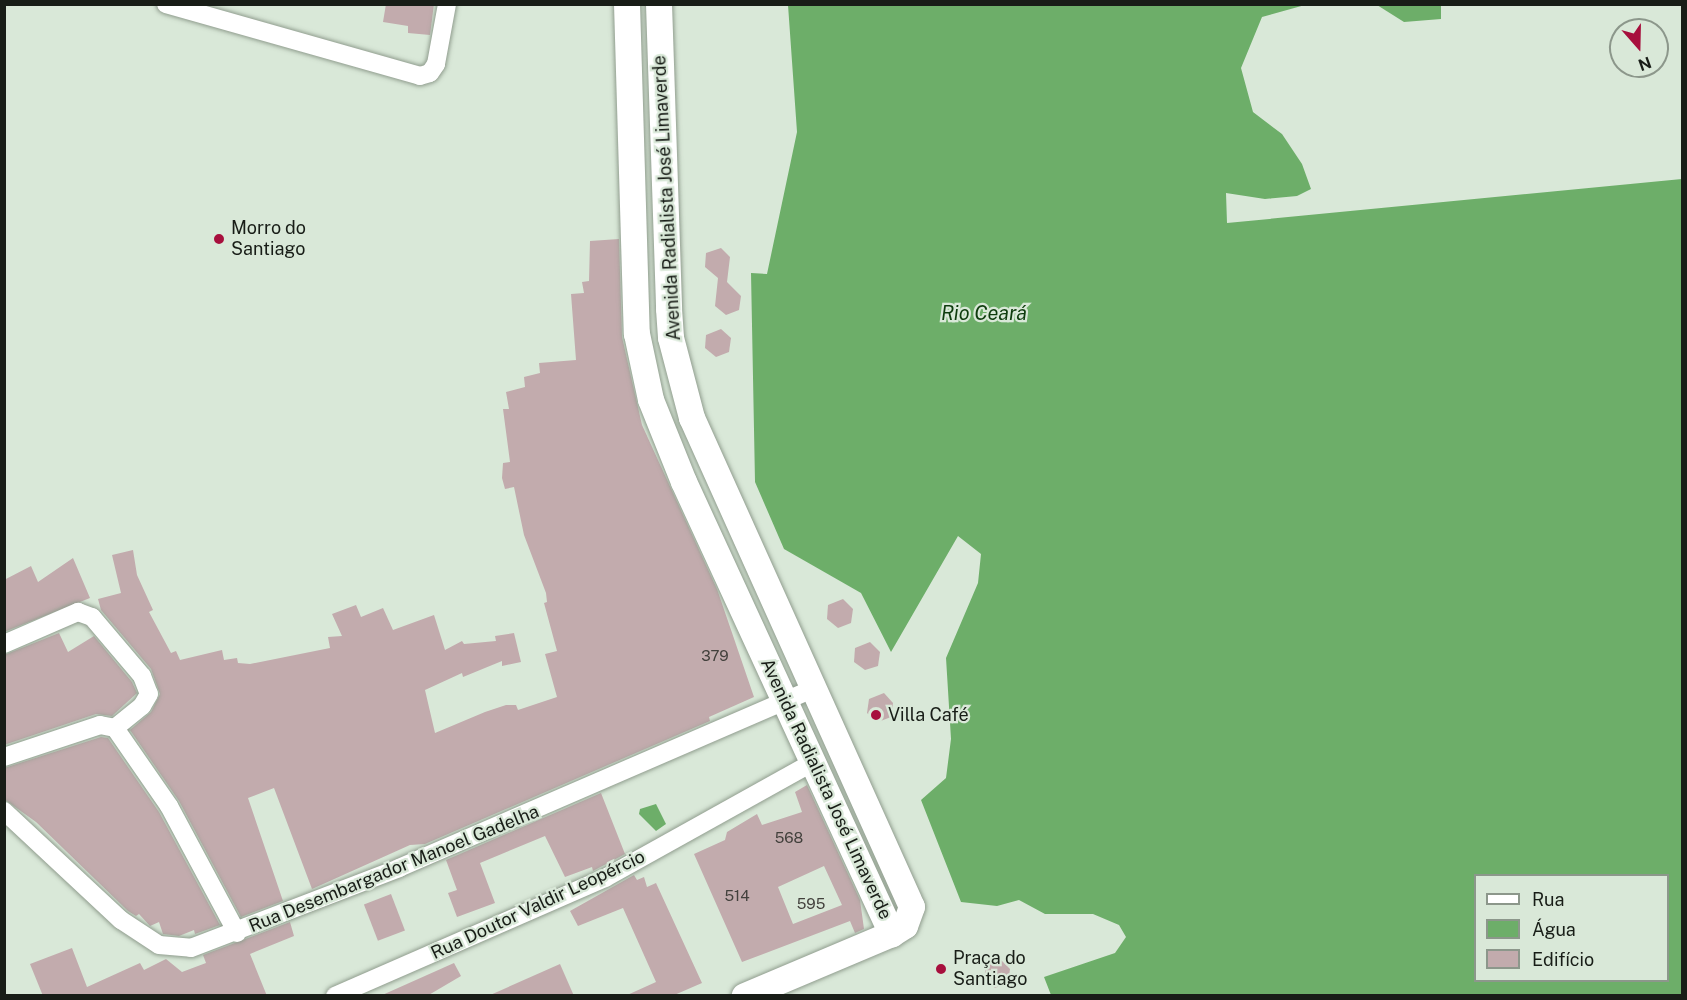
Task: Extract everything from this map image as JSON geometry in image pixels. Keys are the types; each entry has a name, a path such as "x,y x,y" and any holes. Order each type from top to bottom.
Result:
{"main road":[{"name":"Avenida Radialista José Limaverde","path":"627,4 637,334 651,400 684,482 892,934 905,926 910,917 910,897 696,430 671,338 660,4"},
{"path":"745,996 892,934"}],"street":[{"path":"166,4 420,76 430,74 436,64 447,4"},
{"path":"4,644 78,612 98,622 142,676 149,694 147,700 115,728"},
{"name":"Rua Desembargador Manoel Gadelha","path":"4,811 122,920 159,945 191,948 237,933 636,768 813,689"},
{"path":"4,758 100,725 115,728 169,806 237,933"},
{"name":"Rua Doutor Valdir Leopércio","path":"335,996 605,878 813,762"}],"water":[{"name":"Rio Ceará","path":"788,5 1305,5 1262,17 1241,68 1253,112 1282,134 1302,164 1311,189 1297,196 1265,199 1226,193 1227,223 1682,179 1682,995 1051,995 1044,977 1115,953 1126,937 1119,925 1093,914 1045,914 1019,900 997,906 961,902 921,800 946,778 951,739 946,658 978,583 981,554 958,536 891,652 861,593 784,549 755,482 751,273 767,274 797,132"},
{"path":"1377,5 1441,5 1441,19 1404,22"},
{"path":"656,804 666,824 656,831 639,814 640,809"}],"building":[{"path":"386,4 434,4 430,35 408,33 408,26 383,22"},
{"path":"619,239 622,337 642,425 717,589 754,697 709,717 710,721 425,844 410,845 312,889 274,788 248,798 283,901 241,917 179,801 130,730 151,712 160,694 151,669 101,610 98,599 121,593 112,555 133,550 137,575 153,610 149,612 171,653 176,651 180,660 222,650 224,660 237,658 238,663 250,664 330,648 328,637 342,636 332,614 356,605 361,617 383,608 393,630 434,615 445,650 462,641 464,644 496,641 495,636 514,633 521,662 502,666 502,661 463,677 462,673 425,690 435,733 506,705 516,705 518,710 557,697 545,654 557,651 544,603 547,602 546,593 524,535 514,487 505,489 502,478 503,463 510,462 503,409 509,409 506,392 525,387 524,377 540,373 539,363 576,360 571,294 584,293 582,282 589,281 590,241"},
{"path":"721,248 730,257 727,282 741,296 739,310 726,315 715,306 718,278 705,267 706,253"},
{"path":"721,329 731,338 729,352 716,357 705,348 706,335"},
{"path":"73,558 90,598 4,632 4,580 31,566 38,582"},
{"path":"843,599 853,609 851,623 838,628 827,619 828,605"},
{"path":"59,633 68,652 94,636 132,682 137,693 112,716 96,714 4,745 4,655"},
{"path":"870,642 880,652 878,666 865,670 854,662 855,648"},
{"path":"884,693 893,703 891,717 878,722 867,713 869,699"},
{"path":"101,737 108,738 159,812 220,925 195,934 194,930 179,936 163,934 159,922 150,926 139,914 136,916 128,911 36,822 4,799 4,768"},
{"path":"807,785 860,900 864,929 855,933 850,921 742,962 694,854 725,840 727,832 757,814 762,825 802,812 795,792","holes":["824,866 842,905 793,924 778,887"]},
{"path":"601,793 625,854 593,871 592,867 565,877 545,836 480,863 495,903 457,917 448,893 457,890 446,860"},
{"path":"634,875 637,880 644,877 647,887 656,883 702,983 672,996 625,996 656,982 623,908 578,926 570,911"},
{"path":"391,894 405,930 378,941 364,904"},
{"path":"290,922 294,936 250,954 267,996 43,996 30,964 72,948 87,987 140,963 144,970 166,959 182,972 206,963 203,955"},
{"path":"1000,959 1010,969 1008,983 995,988 984,979 986,965"},
{"path":"454,963 461,976 427,996 380,996"},
{"path":"560,964 574,996 488,996"}],"place":[{"name":"Morro do Santiago","path":"219,239"},
{"name":"Villa Café","path":"876,715"},
{"name":"Praça do Santiago","path":"941,969"}]}
